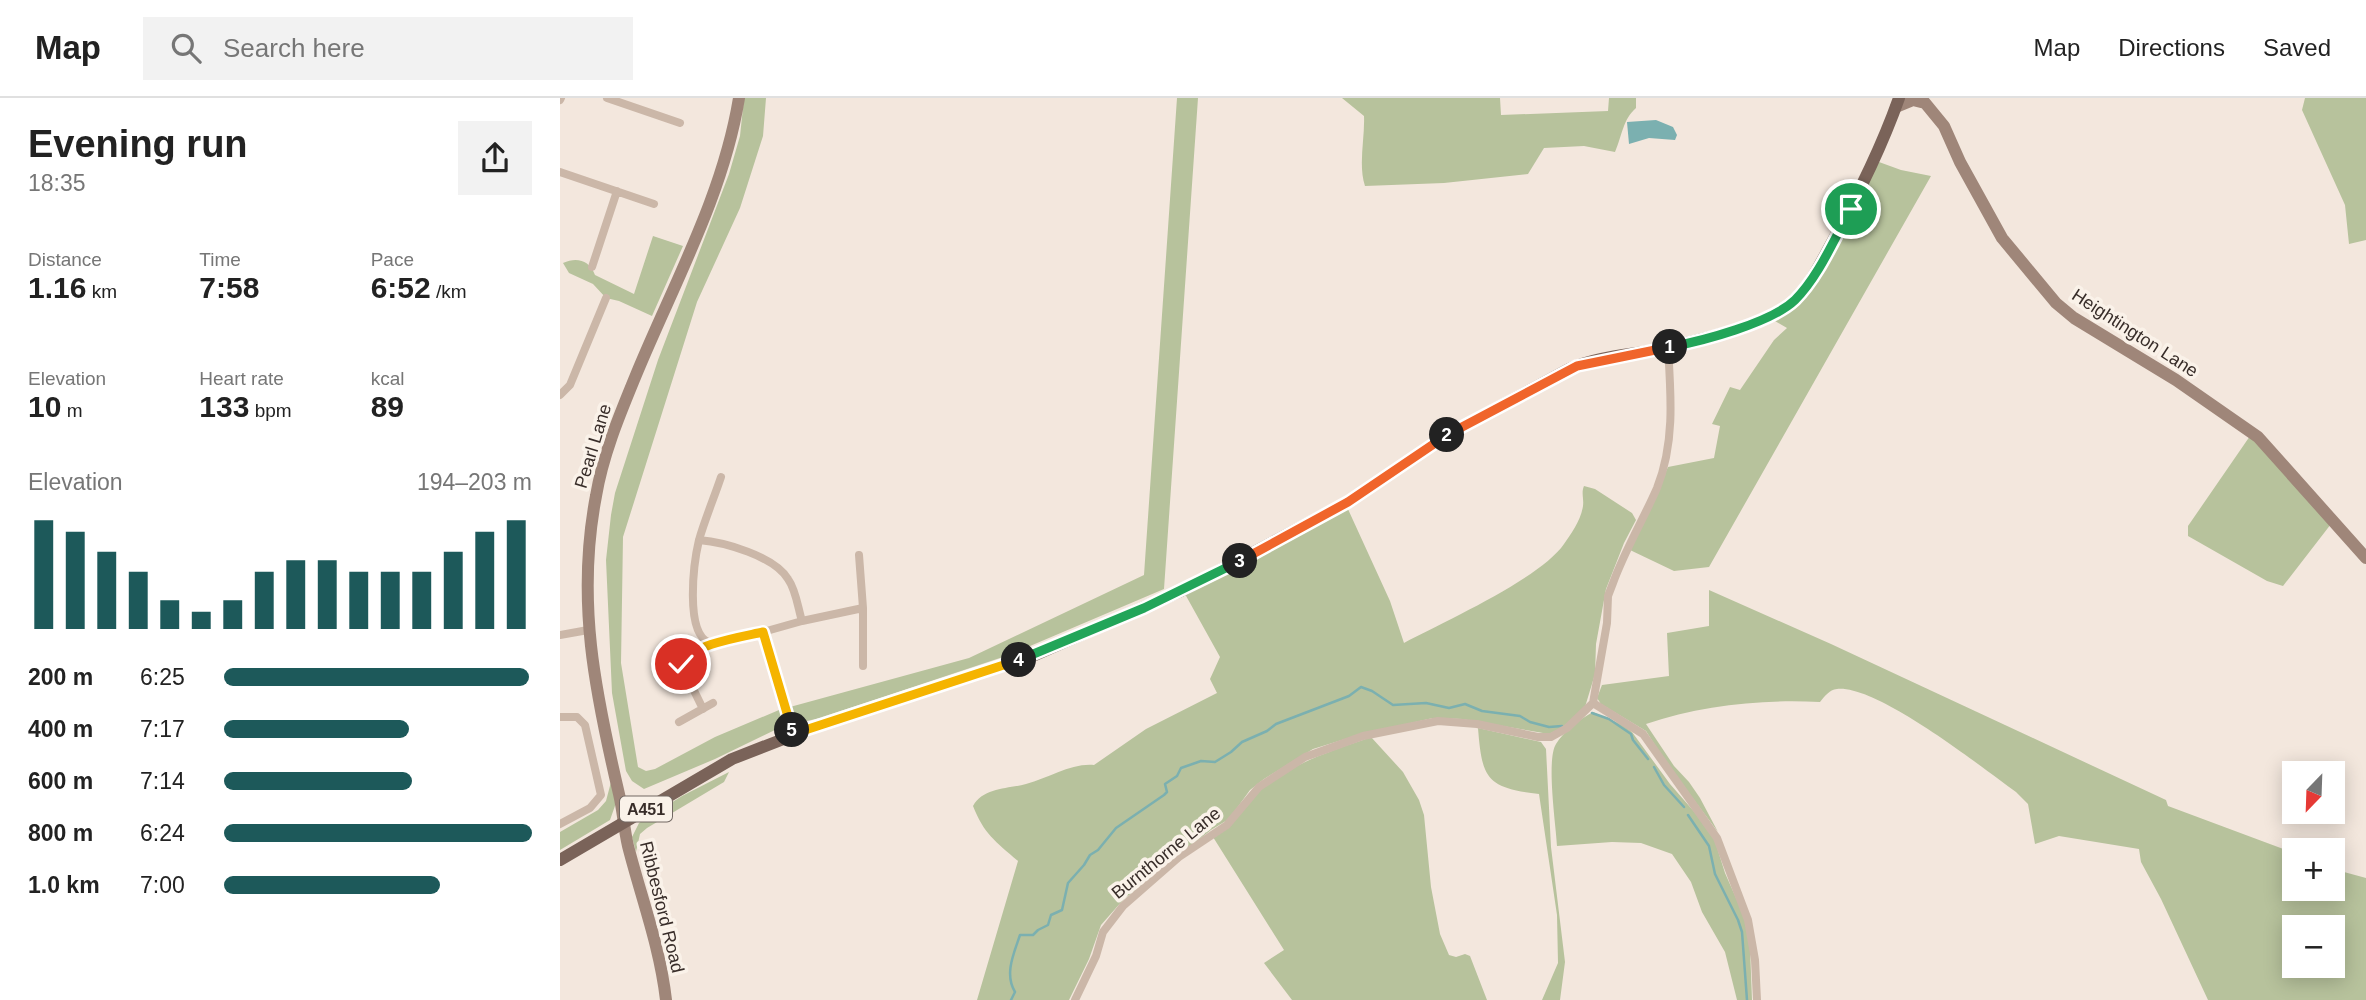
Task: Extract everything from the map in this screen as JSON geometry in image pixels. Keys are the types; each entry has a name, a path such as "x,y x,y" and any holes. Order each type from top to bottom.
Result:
{"main road":[{"name":"Pearl Lane","path":"624,822 600,712 588,630 590,527 599,481 622,408 716,185 730,143 739,98"},
{"name":"Heightington Lane","path":"1898,103 1923,101 1944,126 2002,238 2056,303 2074,318 2176,380 2258,437 2366,558"},
{"name":"A451","path":"560,860 732,759 793,734 1035,654 1133,613 1226,568 1348,502 1447,436 1569,369 1598,360 1668,348 1756,322 1785,308 1796,299 1814,274 1851,209 1898,103"},
{"name":"Ribbesford Road","path":"624,822 666,1000"}],"street":[{"path":"607,98 680,123"},
{"path":"560,172 654,204"},
{"path":"592,267 617,191"},
{"path":"560,395 570,385 606,298"},
{"path":"1668,348 1670,440 1657,488 1617,571 1608,596 1607,623 1593,703 1643,734 1717,838 1748,920 1755,960 1757,1000"},
{"path":"713,644 702,639 698,633 694,611 694,574 699,540 721,478"},
{"path":"699,540 719,542 774,566 788,579 802,621"},
{"path":"859,555 863,666"},
{"path":"702,709 681,664 686,656 713,644 863,608"},
{"path":"560,635 588,630"},
{"path":"763,632 793,734"},
{"path":"679,722 713,703"},
{"name":"Burnthorne Lane","path":"1075,1000 1096,956 1103,932 1123,906 1180,857 1227,825 1259,787 1305,757 1363,736 1438,721 1477,724 1538,737 1551,737 1567,729 1593,703"},
{"path":"560,717 572,715 581,720 588,734 601,795 590,808 560,824"}],"green space":[{"path":"744,98 766,98 763,136 740,208 697,302 623,537 621,663 638,767 646,771 655,769 715,737 779,710 969,658 1144,575 1177,98 1198,98 1164,589 1009,655 820,718 807,721 795,715 782,719 777,729 644,789 632,781 626,771 612,693 606,560 611,515 615,493 658,360 729,174 740,136"},
{"path":"1342,98 1500,98 1501,115 1608,111 1609,98 1636,98 1636,108 1625,123 1615,152 1584,146 1544,148 1528,174 1444,183 1365,186 1362,160 1364,116"},
{"path":"2305,98 2366,98 2366,240 2349,244 2345,205 2302,110"},
{"path":"1879,162 1931,176 1709,567 1674,571 1630,550 1668,467 1714,458 1720,426 1712,424 1730,387 1740,390 1774,340 1787,328 1775,321 1785,315"},
{"path":"653,236 683,246 652,316 606,298 593,284 569,273 563,263 582,261 595,275 634,294"},
{"path":"2250,436 2331,524 2283,586 2267,581 2188,536 2188,526"},
{"path":"1584,486 1595,489 1632,513 1636,520 1606,589 1596,644 1595,674 1585,707 1564,727 1551,733 1543,733 1462,719 1433,718 1358,735 1313,749 1250,790 1229,819 1211,830 1123,900 1101,925 1089,959 1069,1000 977,1000 1018,861 986,830 973,806 983,795 990,792 1026,784 1077,766 1094,765 1146,729 1217,693 1210,679 1220,657 1185,594 1347,507 1390,601 1404,643 1513,585 1552,557 1578,522 1583,506"},
{"path":"1709,590 2166,800 2168,806 2282,849 2282,901 2345,901 2345,872 2366,878 2366,1000 2208,1000 2141,862 2139,849 2059,836 2035,844 2028,804 2016,792 1955,747 1902,713 1855,691 1837,689 1827,694 1820,702 1754,703 1710,708 1646,724 1674,766 1700,798 1718,832 1646,731 1601,704 1597,698 1602,685 1669,676 1667,633 1709,626"},
{"path":"1593,712 1623,725 1632,732 1670,784 1704,823 1715,841 1725,873 1744,916 1750,947 1752,1000 1737,1000 1725,952 1702,912 1691,882 1672,854 1641,843 1557,846 1552,778 1553,752 1563,735"},
{"path":"1478,728 1541,742 1546,749 1551,847 1565,962 1560,1000 1542,1000 1558,963 1557,915 1539,794 1508,788 1490,778 1482,759"},
{"path":"1371,737 1403,772 1419,800 1424,815 1431,887 1440,934 1449,955 1470,956 1487,1000 1292,1000 1264,963 1284,950 1213,837 1271,781 1312,759"},
{"path":"729,772 724,782 640,834 636,852 632,837 639,823 682,796"},
{"path":"611,782 616,803 610,820 560,850 560,832 598,810 606,801"}],"water":[{"path":"1656,120 1673,127 1677,135 1675,140 1649,138 1629,144 1627,122"}],"waterway":[{"path":"1011,1000 1015,992 1010,971 1020,935 1033,935 1048,925 1051,915 1062,910 1068,883 1090,855 1098,850 1116,828 1164,795 1167,792 1165,784 1177,776 1181,768 1201,761 1215,762 1242,742 1276,724 1349,696 1361,687 1393,705 1426,703 1449,708 1465,704 1482,711 1520,716 1549,727 1562,726"},
{"path":"1592,713 1609,719 1631,734 1648,759"},
{"path":"1654,767 1664,785 1684,807"},
{"path":"1688,815 1709,846 1715,874 1742,932 1747,1000"}],"route":[{"path":"681,664 686,656 713,644 763,632 793,734 1035,654 1181,591 1287,536 1348,502 1447,436 1569,369 1588,362 1677,346 1756,322 1785,308 1796,299 1814,274 1851,209"}]}
